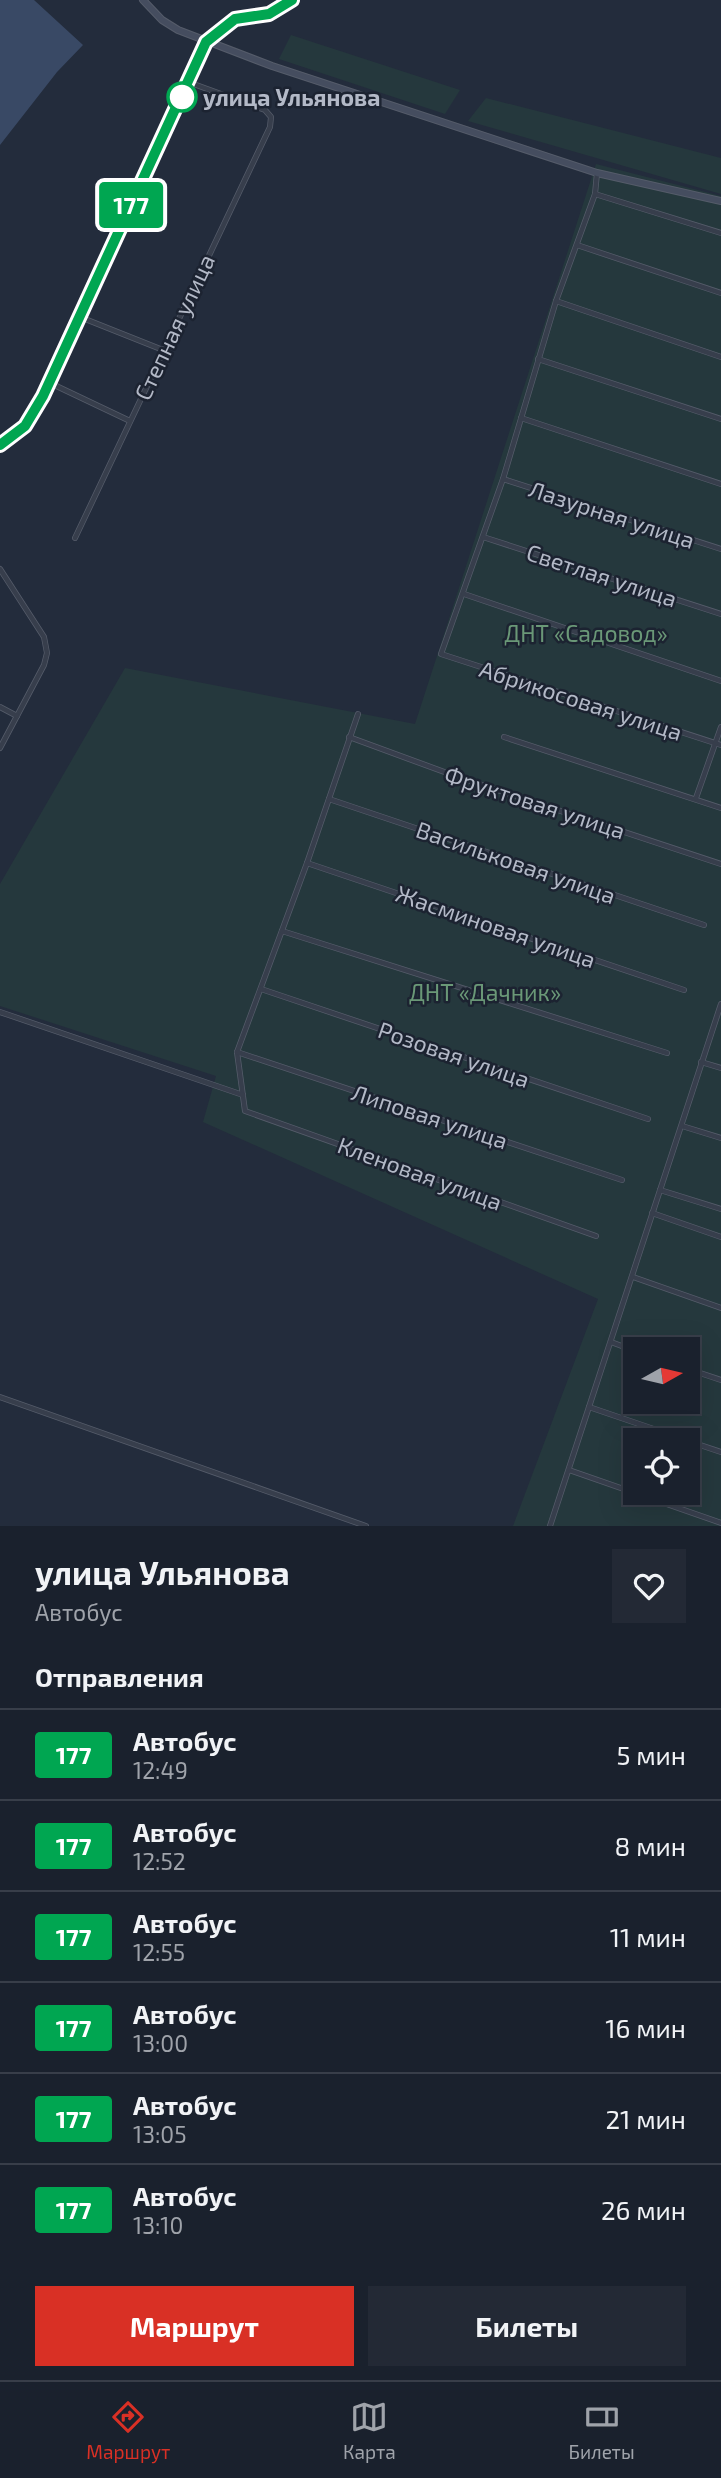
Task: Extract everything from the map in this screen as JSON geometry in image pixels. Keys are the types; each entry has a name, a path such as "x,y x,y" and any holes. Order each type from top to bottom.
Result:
{"main road":[{"path":"143,0 162,20 178,30 272,66 597,173 721,201"}],"street":[{"path":"0,445 25,426 50,383 206,42 235,19 269,14 292,0"},
{"name":"Степная улица","path":"75,537 270,127 271,117 265,110 188,82"},
{"path":"597,173 595,194 556,301 503,478 464,594 721,681"},
{"path":"595,194 721,233"},
{"path":"577,245 721,293"},
{"path":"556,301 721,357"},
{"path":"80,317 163,350"},
{"path":"538,359 721,419"},
{"path":"50,383 130,421"},
{"path":"521,418 721,484"},
{"name":"Лазурная улица","path":"503,478 721,549"},
{"name":"Светлая улица","path":"484,537 721,614"},
{"path":"0,569 44,638 47,653 44,665 0,748"},
{"name":"Абрикосовая улица","path":"464,594 441,654 718,744"},
{"path":"0,707 17,716"},
{"path":"0,1012 243,1095 237,1052 307,863 358,714"},
{"path":"696,798 718,744 721,727"},
{"name":"Фруктовая улица","path":"349,737 458,777 721,864"},
{"path":"504,737 721,808"},
{"name":"Васильковая улица","path":"329,799 704,925"},
{"name":"Жасминовая улица","path":"307,863 684,990"},
{"path":"282,931 667,1053"},
{"name":"Розовая улица","path":"261,989 648,1119"},
{"path":"550,1526 721,1004"},
{"name":"Липовая улица","path":"237,1052 622,1180"},
{"path":"702,1062 721,1068"},
{"name":"Кленовая улица","path":"243,1095 244,1111 596,1236"},
{"path":"682,1126 721,1138"},
{"path":"660,1190 721,1209"},
{"path":"652,1213 721,1237"},
{"path":"632,1277 721,1308"},
{"path":"611,1342 623,1346"},
{"path":"700,1373 721,1380"},
{"path":"0,1397 366,1526"},
{"path":"589,1407 650,1428"},
{"path":"700,1445 721,1452"},
{"path":"569,1470 721,1523"}],"green space":[{"path":"291,35 460,90 445,114 279,59"},
{"path":"486,98 721,158 721,194 468,121"},
{"name":"ДНТ «Дачник»","path":"596,164 721,196 721,1526 513,1526 598,1299 203,1122 216,1076 0,1006 0,884 125,668 415,724"}],"water":[{"path":"0,0 34,0 83,45 57,72 0,145"}],"bus line":[{"name":"177","path":"0,445 25,426 37,409 206,42 235,19 269,14 292,0"}],"place":[{"name":"улица Ульянова","path":"182,97"}],"park label":[{"name":"ДНТ «Садовод»","path":"586,633"}]}
